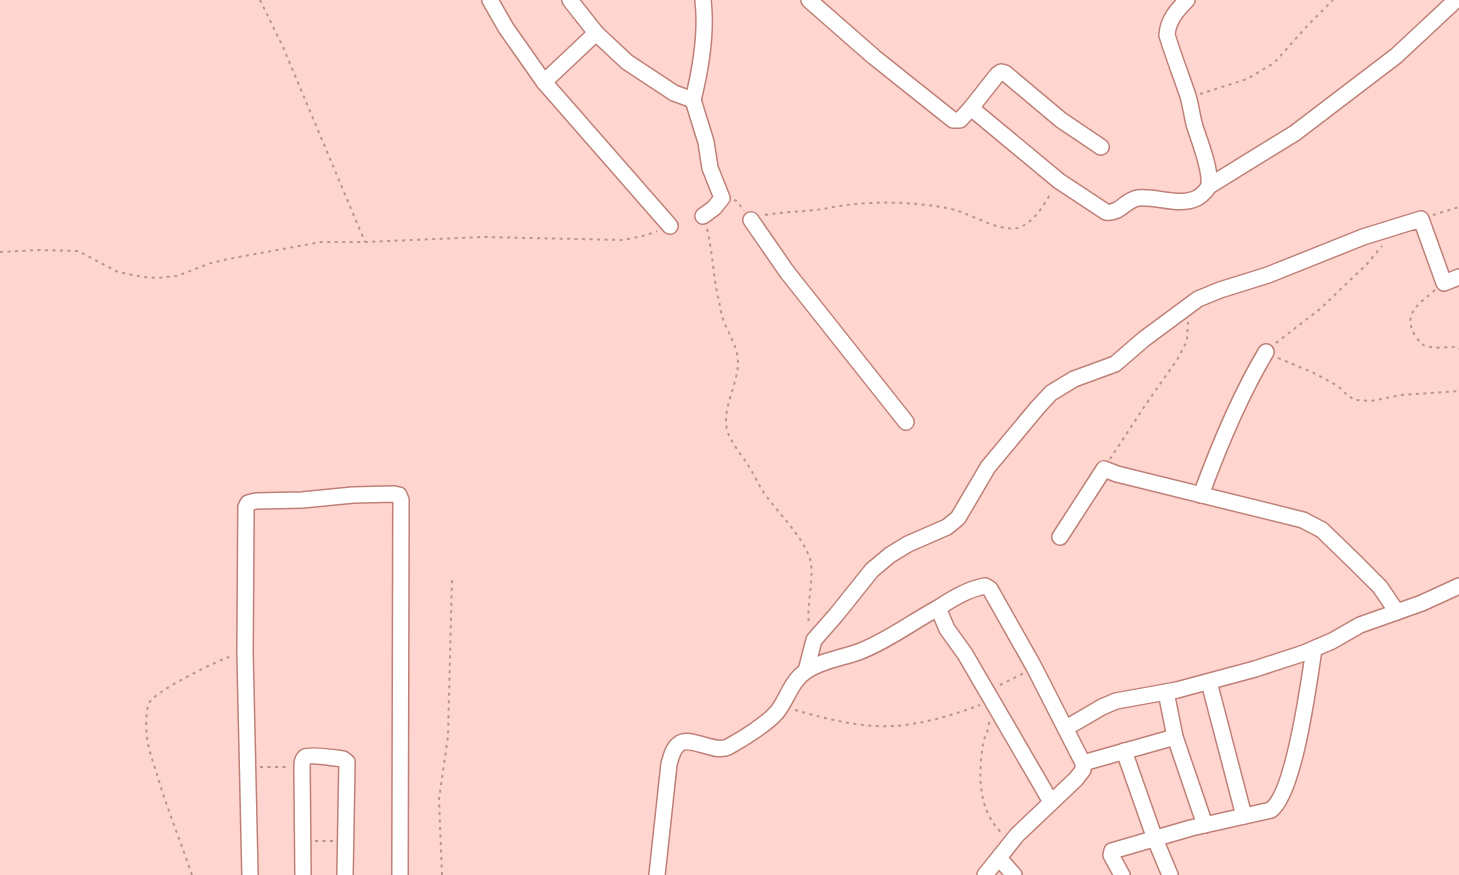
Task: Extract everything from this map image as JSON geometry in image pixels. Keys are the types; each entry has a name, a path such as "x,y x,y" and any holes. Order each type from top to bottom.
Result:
{"street":[{"path":"490,0 506,28 544,82 670,226"},
{"path":"570,0 596,33 620,56 674,93 693,100"},
{"path":"703,0 702,57 693,100 706,142 710,168 722,198 704,216"},
{"path":"809,0 882,64 953,120 960,120 1002,72 1061,120 1101,147"},
{"path":"1187,0 1173,16 1167,35 1188,98 1204,156 1209,186"},
{"path":"971,108 1059,181 1106,212 1117,211 1135,198 1182,202 1195,199 1209,186 1295,133 1396,56 1456,0"},
{"path":"544,82 596,33"},
{"path":"806,671 814,640 872,570 908,544 946,527 958,518 988,466 1051,393 1074,380 1115,364 1144,339 1198,299 1268,275 1363,237 1421,219 1444,283 1459,277"},
{"path":"752,220 788,272 906,422"},
{"path":"1201,495 1250,378 1266,352"},
{"path":"1059,537 1104,469 1303,520 1322,530 1380,587 1397,612"},
{"path":"250,875 245,652 245,511 247,505 256,501 302,500 353,495 399,495 401,500 400,875"},
{"path":"657,875 669,764 678,744 691,742 716,749 725,749 764,724 777,712 798,678 806,671 885,640 952,599 987,586 1066,728 1083,763 1083,770 1017,835 986,875"},
{"path":"1066,728 1116,701 1209,682 1314,649 1360,626 1422,603 1459,586"},
{"path":"938,608 947,629 965,654 1051,802"},
{"path":"1122,875 1111,852 1205,825 1271,810 1275,807 1293,762 1314,649"},
{"path":"1209,682 1244,816"},
{"path":"1166,692 1175,737 1205,825"},
{"path":"1083,763 1175,737"},
{"path":"1124,751 1170,875"},
{"path":"303,875 302,767 303,760 310,756 345,760 347,764 345,875"},
{"path":"999,858 1014,875"}],"path":[{"path":"260,0 283,48 365,242"},
{"path":"1188,98 1247,79 1274,63 1333,0"},
{"path":"722,198 737,201 752,220 774,213 879,202 949,208 1003,227 1017,228 1038,213 1059,181"},
{"path":"1421,219 1459,207"},
{"path":"704,216 718,299 738,361 727,409 728,432 764,492 799,537 810,557 812,573 808,618 814,640"},
{"path":"1399,225 1367,264 1320,309 1266,352 1338,386 1355,400 1371,402 1401,395 1459,391"},
{"path":"0,252 78,251 118,272 158,278 177,276 228,259 321,242 483,237 623,240 647,235 670,226"},
{"path":"1444,283 1416,306 1410,325 1424,346 1458,347"},
{"path":"1104,469 1177,360 1187,341 1190,305"},
{"path":"442,875 439,799 448,736 452,577"},
{"path":"192,875 148,744 146,730 148,707 155,697 170,687 226,657 245,652"},
{"path":"986,692 1034,667"},
{"path":"780,706 859,725 894,726 913,723 980,705 985,712"},
{"path":"989,719 989,730 983,741 980,779 986,810 998,830 1011,842"},
{"path":"248,767 302,767"},
{"path":"303,840 345,841"}]}
